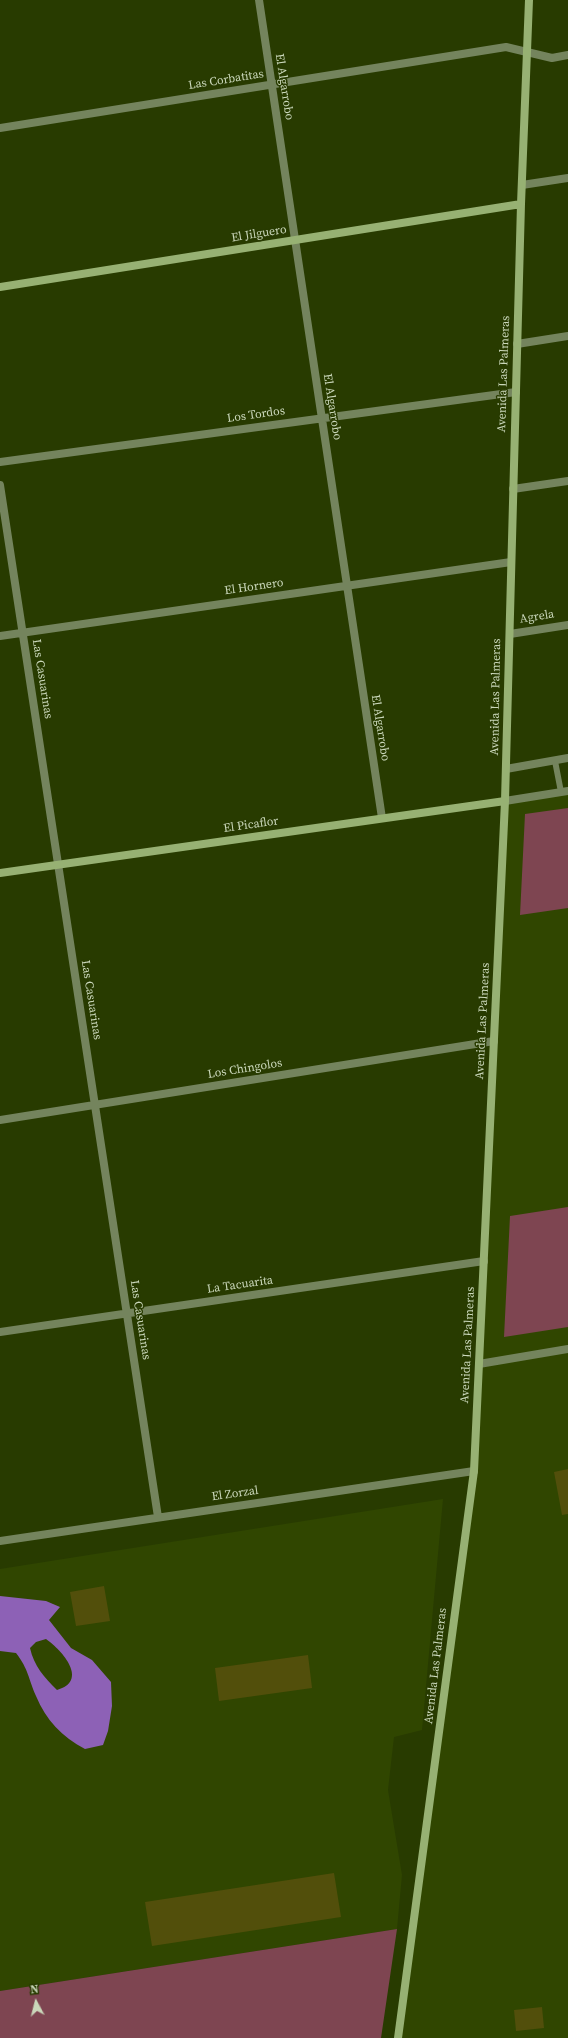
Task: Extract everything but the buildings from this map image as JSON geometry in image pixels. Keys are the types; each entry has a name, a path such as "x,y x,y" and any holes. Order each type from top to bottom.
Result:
{"main road":[{"name":"Avenida Las Palmeras","path":"398,2038 474,1471 505,801 521,204 529,0"},
{"name":"El Jilguero","path":"0,287 521,204"},
{"name":"El Picaflor","path":"0,873 505,801"}],"street":[{"name":"El Algarrobo","path":"259,0 382,818"},
{"name":"Las Corbatitas","path":"0,128 506,47 552,58 568,56"},
{"path":"522,185 568,178"},
{"path":"517,344 568,336"},
{"name":"Los Tordos","path":"0,462 516,392"},
{"path":"513,489 568,481"},
{"name":"Las Casuarinas","path":"0,485 158,1517"},
{"name":"El Hornero","path":"0,636 512,562"},
{"name":"Agrela","path":"510,634 568,625"},
{"path":"506,769 568,758"},
{"path":"505,801 564,791"},
{"name":"Los Chingolos","path":"0,1120 494,1041"},
{"name":"La Tacuarita","path":"0,1332 484,1261"},
{"path":"479,1364 568,1349"},
{"name":"El Zorzal","path":"0,1541 474,1471"}],"lane":[{"path":"555,760 564,791"}],"shaded area":[{"path":"568,791 568,2038 398,2038 474,1471 505,801"},
{"path":"568,808 568,908 520,915 525,814"},
{"path":"568,1207 568,1327 504,1337 510,1216"},
{"path":"443,1499 422,1730 394,1737 388,1790 402,1875 397,1929 0,1991 0,1569"},
{"path":"0,1596 46,1601 60,1607 49,1620 71,1648 92,1660 111,1682 112,1706 108,1731 103,1745 85,1749 62,1733 50,1720 40,1705 26,1669 16,1653 0,1651","holes":["46,1639 53,1644 65,1658 72,1673 71,1680 66,1686 57,1690 40,1671 30,1648 36,1642"]},
{"path":"397,1929 381,2038 0,2038 0,1991"}]}
